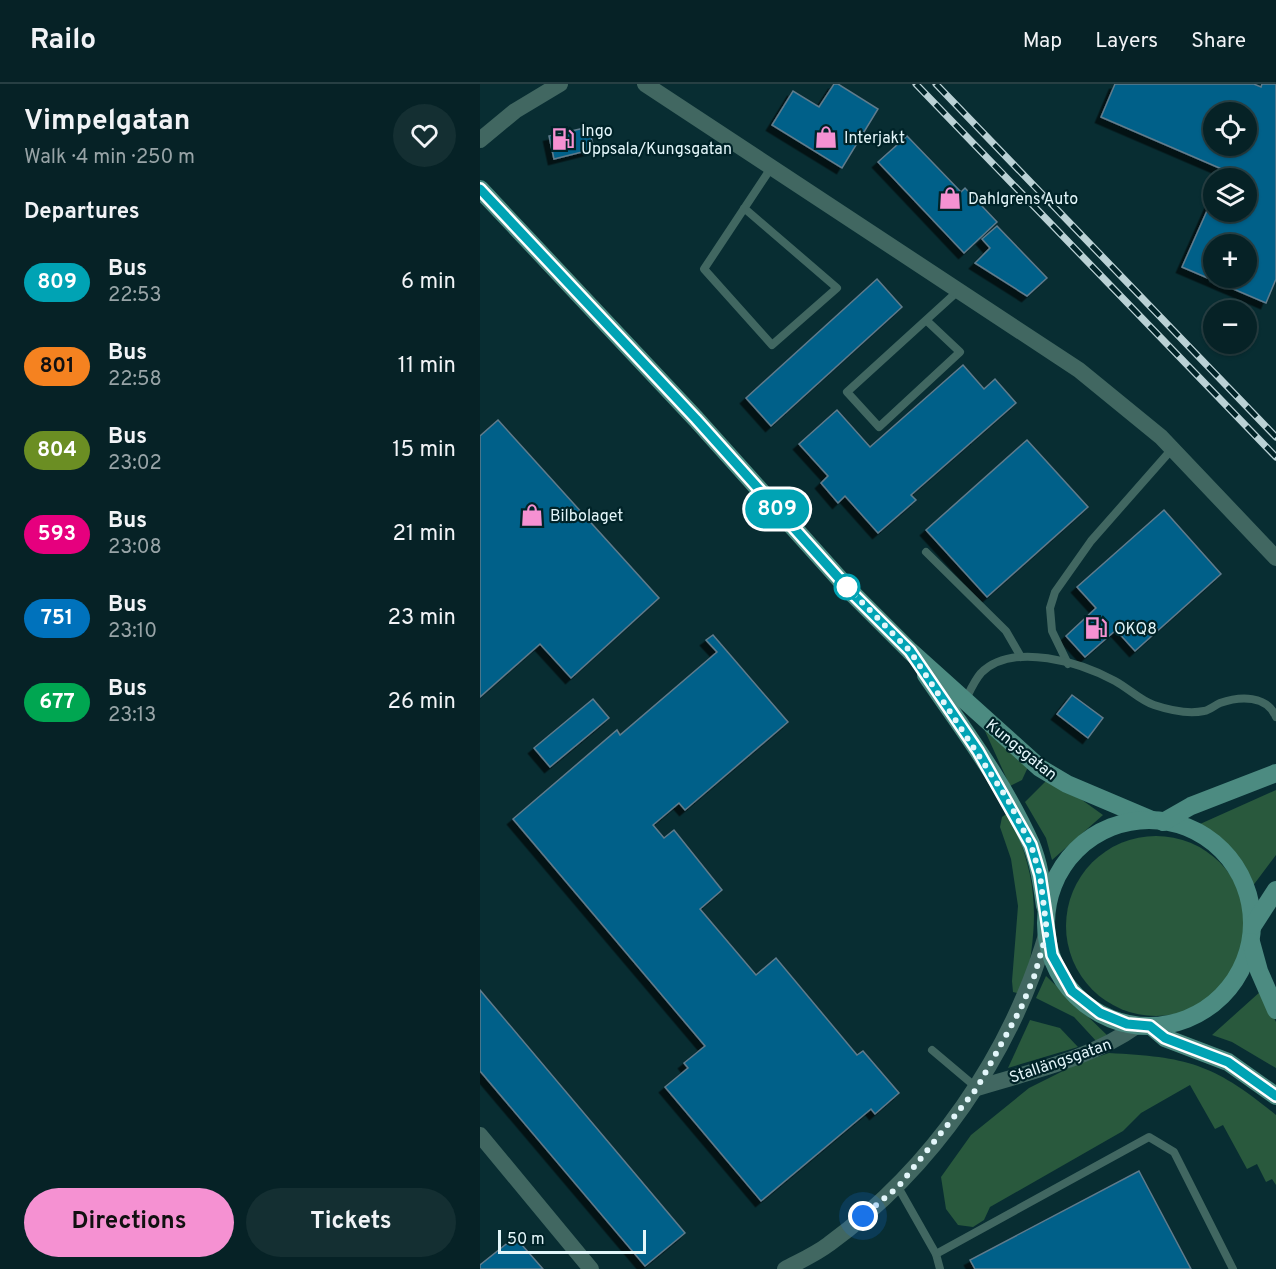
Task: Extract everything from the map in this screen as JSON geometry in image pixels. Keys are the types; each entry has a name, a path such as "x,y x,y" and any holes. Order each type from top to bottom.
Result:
{"main road":[{"name":"Kungsgatan","path":"480,189 696,419 854,595 910,651 1040,768 1067,784 1157,821"},
{"name":"Kungsgatan","path":"910,651 978,751 1031,845 1040,875 1047,926"},
{"path":"1275,771 1157,821 1117,825 1096,835 1080,848 1056,879 1047,926 1052,955 1072,991 1100,1013 1116,1020 1144,1025 1189,1018 1207,1008 1236,978 1251,934 1276,890"},
{"path":"1157,821 1198,832 1226,854 1239,872 1247,891 1251,934 1259,971 1276,1010"},
{"path":"1144,1025 1165,1038 1228,1062 1276,1096"}],"street":[{"path":"480,140 515,111 560,84"},
{"path":"645,84 1078,370 1118,399 1172,449 1276,558"},
{"name":"Stallängsgatan","path":"785,1269 828,1245 898,1187 977,1088 1021,1008 1034,977 1047,926"},
{"name":"Stallängsgatan","path":"977,1088 1090,1053 1144,1025"},
{"path":"480,1135 591,1269"}],"lane":[{"path":"744,208 837,288 772,345 704,269 744,208 771,168"},
{"path":"926,320 960,352 879,427 847,392 926,320 958,291"},
{"path":"1068,664 1052,631 1050,608 1055,592 1091,541 1172,449"},
{"path":"926,552 1006,631 1021,657"},
{"path":"965,701 982,672 992,665 1021,657 1046,657 1114,681 1153,705 1186,712 1206,711 1220,704 1249,698 1263,702 1276,717"},
{"path":"932,1050 977,1088"},
{"path":"936,1254 1149,1137 1174,1152 1233,1269"},
{"path":"898,1187 936,1254 940,1269"}],"green space":[{"path":"980,720 1028,767 1022,780 1010,786"},
{"path":"1050,777 1103,815 1052,860 1046,838 1025,802"},
{"path":"1276,790 1276,855 1252,887 1218,842 1200,824"},
{"path":"1008,813 1026,860 1034,902 1032,945 1024,995 1013,992 1012,981 1018,906 1011,859 1000,827 1002,817"},
{"path":"1156,836 1190,843 1219,863 1239,892 1246,926 1239,960 1219,989 1190,1009 1156,1016 1122,1009 1093,989 1073,960 1066,926 1073,892 1093,863 1122,843"},
{"path":"1046,976 1110,1038 1098,1043 1074,1017 1036,998"},
{"path":"1261,991 1276,1022 1276,1068 1232,1042 1212,1035"},
{"path":"1030,1020 1060,1028 1078,1047 1008,1068"},
{"path":"1109,1053 1160,1057 1199,1066 1235,1084 1276,1115 1276,1185 1272,1179 1266,1182 1257,1164 1247,1169 1223,1125 1215,1129 1190,1085 1141,1113 1123,1131 990,1207 984,1220 973,1227 958,1225 946,1209 941,1177 971,1135 1029,1088 1077,1064"}],"building":[{"path":"834,84 838,84 878,109 842,168 772,125 793,91 819,107"},
{"path":"1115,84 1254,84 1261,87 1262,84 1276,84 1276,279 1266,303 1231,288 1257,288 1257,234 1203,234 1203,276 1182,267 1203,220 1203,222 1257,222 1257,168 1219,168 1101,117"},
{"path":"589,127 594,149 554,159 549,136"},
{"path":"907,136 961,192 965,188 997,222 964,253 878,162"},
{"path":"997,226 1047,278 1027,296 975,263 990,248 982,239"},
{"path":"877,279 902,307 771,426 746,398"},
{"path":"963,365 984,389 995,379 1016,403 911,495 916,500 878,533 845,496 838,503 821,483 828,476 799,444 837,410 870,447"},
{"name":"Bilbolaget","path":"498,420 659,598 571,678 540,644 480,697 480,436"},
{"path":"1027,440 1088,507 987,597 926,530"},
{"path":"1164,510 1221,574 1135,651 1116,630 1085,657 1066,636 1096,608 1077,587"},
{"path":"713,635 788,722 685,810 679,803 653,825 664,838 674,830 722,890 700,909 756,975 776,958 857,1055 863,1051 899,1093 875,1114 871,1109 761,1201 665,1087 688,1068 684,1063 705,1046 513,819 617,730 620,735 717,652 706,640"},
{"path":"1072,695 1103,718 1088,738 1057,714"},
{"path":"593,699 609,718 550,767 534,748"},
{"path":"480,990 685,1233 645,1266 480,1071"},
{"path":"1139,1171 1191,1269 975,1269 970,1260"},
{"path":"515,1237 543,1269 480,1269 480,1265"}],"railway":[{"path":"916,84 1276,457"},
{"path":"936,84 1276,437"}],"bus line":[{"name":"809","path":"480,189 696,419 854,595 910,651 978,751 1008,800 1031,845 1040,875 1047,920 1047,938 1060,975 1072,991 1084,1003 1100,1013 1127,1024 1150,1026 1165,1038 1228,1062 1276,1096"}],"place":[{"name":"Interjakt","path":"826,137"},
{"name":"Ingo Uppsala/Kungsgatan","path":"563,139"},
{"name":"Dahlgrens Auto","path":"950,198"},
{"name":"Bilbolaget","path":"532,515"},
{"name":"OKQ8","path":"1096,628"}],"route":[{"path":"847,587 910,651 978,751 1008,800 1031,845 1040,875 1047,920 1047,932 1034,977 1021,1008 977,1088 898,1187 863,1216"}]}
